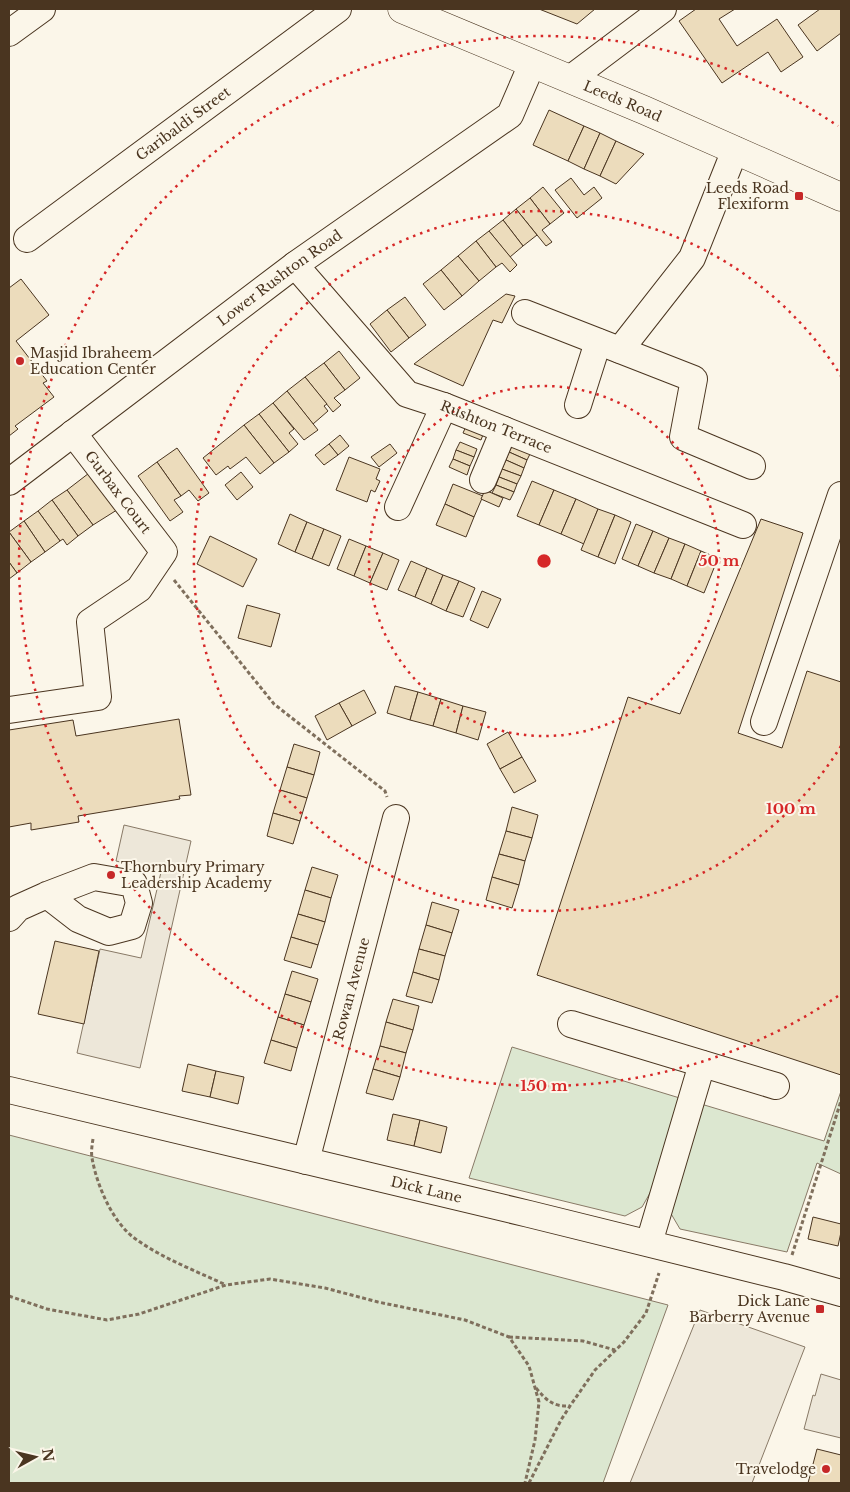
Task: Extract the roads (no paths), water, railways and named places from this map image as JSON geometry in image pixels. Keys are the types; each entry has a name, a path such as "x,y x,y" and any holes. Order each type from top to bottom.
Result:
{"highway":[{"name":"Leeds Road","path":"402,9 570,79 841,197"}],"street":[{"path":"9,33 42,9"},
{"name":"Garibaldi Street","path":"27,239 338,9"},
{"path":"570,79 663,9"},
{"name":"Lower Rushton Road","path":"9,482 295,265 510,115 532,64"},
{"path":"578,405 609,346 692,258 735,150"},
{"name":"Rushton Terrace","path":"295,265 407,394 444,406 743,525"},
{"path":"525,312 694,379 683,437 752,466"},
{"path":"398,507 444,406"},
{"path":"483,480 504,430"},
{"name":"Gurbax Court","path":"9,710 98,697 90,622 139,589 164,552 73,433"},
{"path":"764,722 841,495"},
{"name":"Rowan Avenue","path":"306,1161 396,818"},
{"path":"9,918 18,908 47,895"},
{"path":"571,1024 776,1086"},
{"path":"649,1243 702,1064"},
{"name":"Dick Lane","path":"9,1090 649,1243 841,1293"}],"place":[{"name":"Leeds Road Flexiform","path":"799,196"},
{"name":"Masjid Ibraheem Education Center","path":"20,361"},
{"name":"Thornbury Primary Leadership Academy","path":"111,875"},
{"name":"Dick Lane Barberry Avenue","path":"820,1309"},
{"name":"Travelodge","path":"826,1469"}]}
